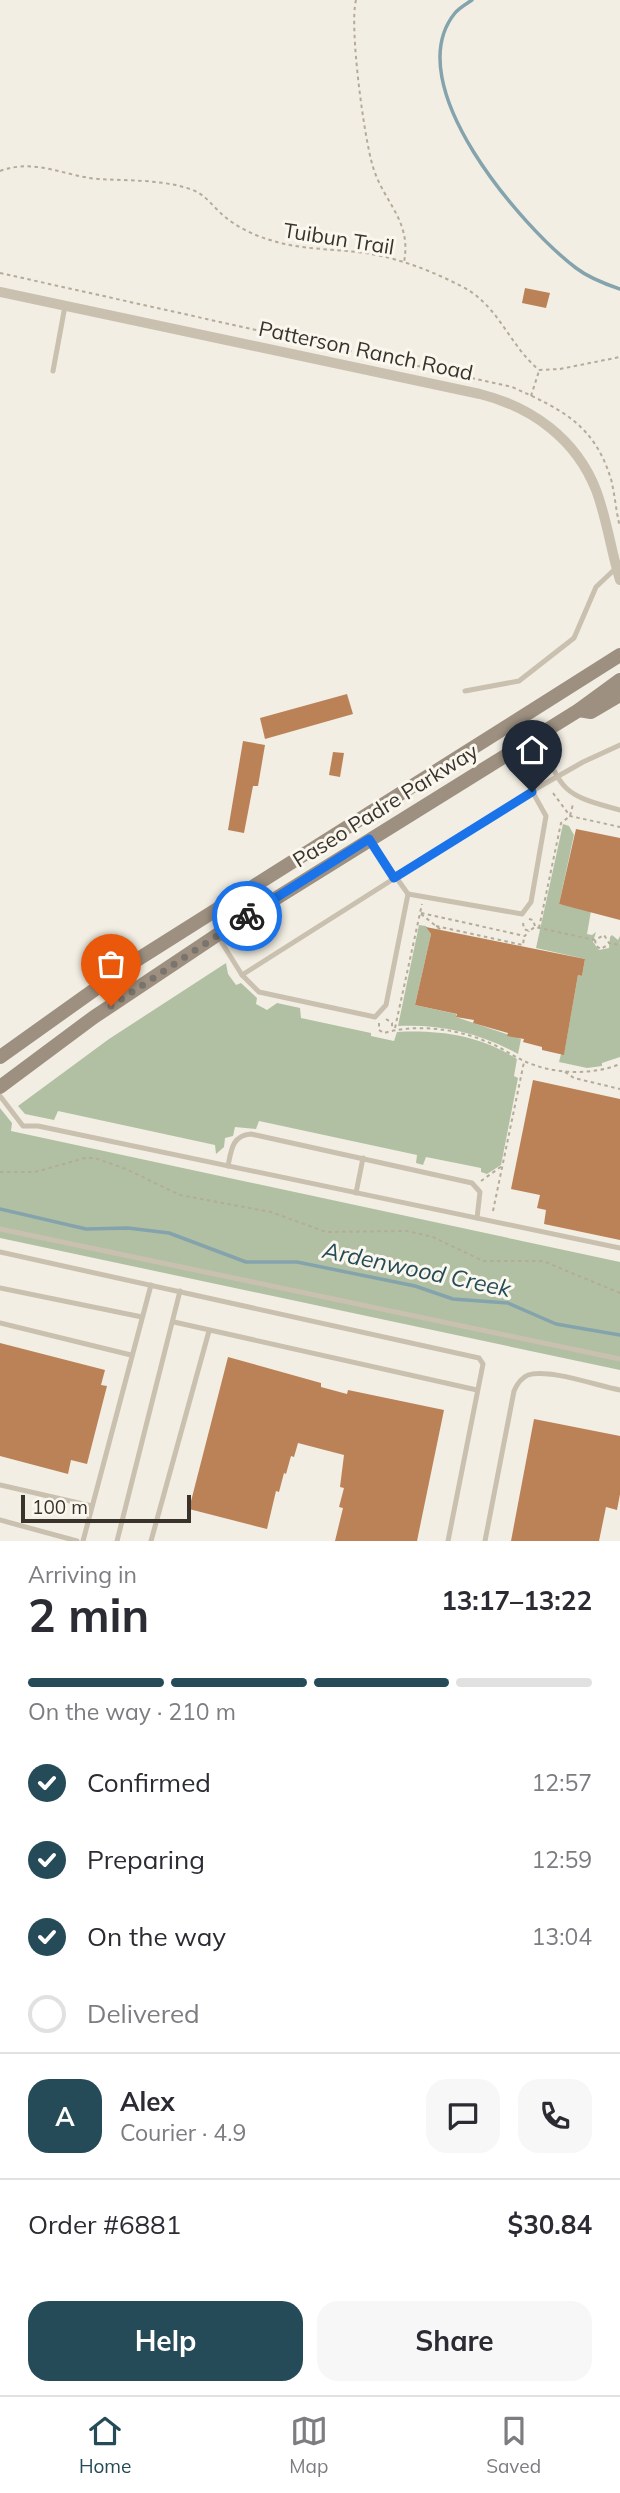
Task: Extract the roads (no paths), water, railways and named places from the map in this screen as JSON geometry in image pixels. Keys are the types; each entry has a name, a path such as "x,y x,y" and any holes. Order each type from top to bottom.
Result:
{"main road":[{"name":"Paseo Padre Parkway","path":"0,1057 143,955 620,655"},
{"name":"Paseo Padre Parkway","path":"0,1087 94,1017 217,935 579,710 620,680"},
{"path":"579,710 591,712 620,695"}],"street":[{"name":"Patterson Ranch Road","path":"0,292 480,394 502,399 526,410 567,443 584,466 596,491 620,580"}],"lane":[{"path":"53,371 65,306"},
{"path":"465,691 519,681 574,638 596,587 616,568"},
{"path":"539,734 555,777 575,797 620,810"},
{"path":"242,975 555,777 620,746"},
{"path":"369,839 394,878 408,894 518,915 526,911 531,902 546,816 532,792"},
{"path":"217,935 242,975 261,993 375,1017 386,1005 408,894"},
{"path":"0,1096 23,1126 38,1126 620,1248"},
{"path":"228,1166 232,1146 245,1134 363,1158 476,1184 480,1192 477,1218"},
{"path":"356,1193 363,1158"},
{"path":"0,1229 620,1359"},
{"path":"0,1252 474,1355 483,1364 448,1541"},
{"path":"83,1541 151,1285"},
{"path":"0,1288 142,1317"},
{"path":"117,1541 180,1291"},
{"path":"174,1322 477,1390"},
{"path":"0,1323 131,1356"},
{"path":"151,1541 209,1331"},
{"path":"485,1541 518,1382 527,1375 541,1373 620,1390"},
{"path":"0,1485 92,1506"},
{"path":"0,1520 77,1541"}],"waterway":[{"path":"472,0 455,13 441,43 442,77 454,114 474,152 526,221 576,268 592,278 620,289"},
{"name":"Ardenwood Creek","path":"0,1209 86,1229 128,1228 169,1233 246,1262 297,1262 415,1286 453,1299 508,1303 556,1324 620,1335"}]}
